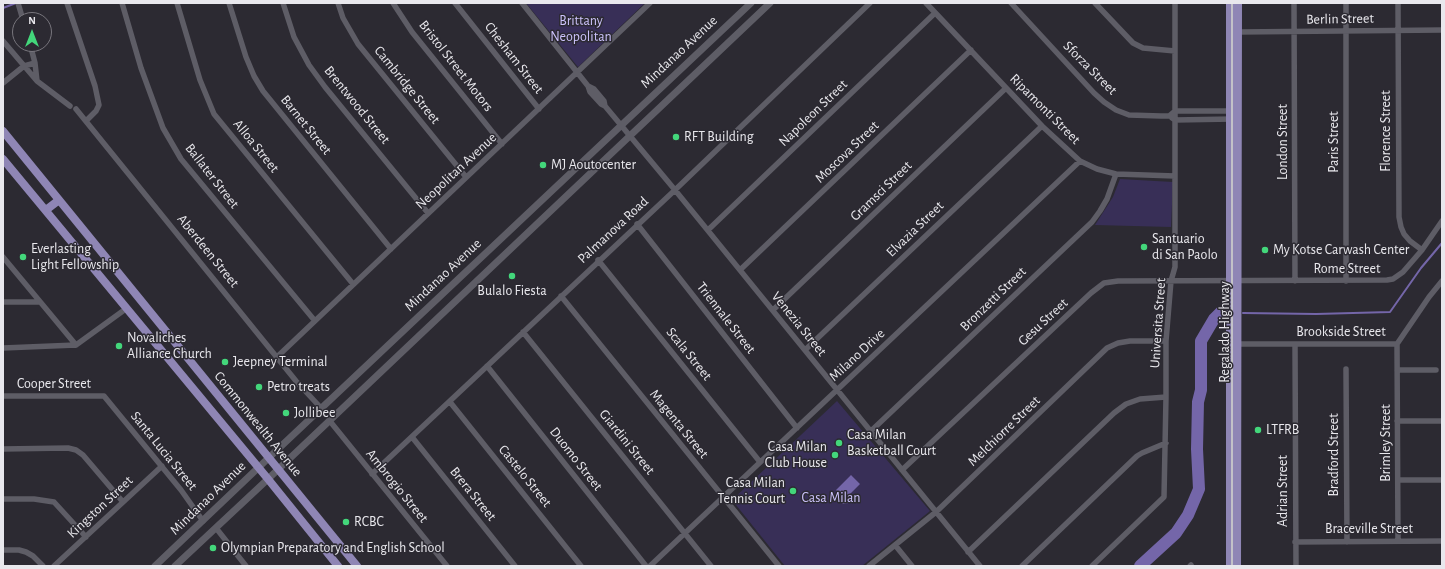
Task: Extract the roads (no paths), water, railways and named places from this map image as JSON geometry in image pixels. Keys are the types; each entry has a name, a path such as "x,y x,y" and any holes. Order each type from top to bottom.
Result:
{"main road":[{"name":"Mindanao Avenue","path":"155,566 621,124 751,3"},
{"name":"Mindanao Avenue","path":"175,566 770,3"},
{"name":"Regalado Highway","path":"1230,3 1234,115 1234,344 1237,566"},
{"name":"Regalado Highway","path":"1234,115 1238,3"},
{"name":"Commonwealth Avenue","path":"3,131 356,566"},
{"name":"Commonwealth Avenue","path":"3,159 259,467 338,566"},
{"path":"46,210 59,200"},
{"name":"Regalado Highway","path":"1230,566 1234,344"},
{"path":"321,408 330,420"}],"street":[{"path":"68,3 95,86 99,105 96,111 86,122"},
{"name":"Ballater Street","path":"122,3 141,68 163,128 181,159 315,321"},
{"name":"Alloa Street","path":"177,3 200,80 214,114 353,284"},
{"name":"Barnet Street","path":"229,3 246,57 254,76 263,91 391,249"},
{"name":"Brentwood Street","path":"283,3 294,37 309,65 325,87 428,213"},
{"name":"Cambridge Street","path":"338,3 343,18 358,44 466,177"},
{"name":"Bristol Street Motors","path":"393,3 412,32 502,144"},
{"name":"Chesham Street","path":"455,3 539,109"},
{"name":"Venezia Street","path":"522,3 588,86 590,92 601,104 606,106 621,124 980,566"},
{"name":"Neopolitan Avenue","path":"278,356 650,3"},
{"name":"Palmanova Road","path":"372,474 450,402 598,260 675,190 870,3"},
{"name":"Ripamonti Street","path":"926,3 1042,126 1080,161 1116,174 1175,176"},
{"name":"Sforza Street","path":"1011,3 1104,102 1116,110 1129,115 1169,116"},
{"path":"1095,3 1133,43 1143,48 1154,50 1175,50"},
{"name":"Universita Street","path":"1092,566 1164,497 1166,443 1166,340 1171,281 1175,268 1175,3"},
{"name":"London Street","path":"1294,3 1295,281"},
{"name":"Paris Street","path":"1346,3 1346,281"},
{"name":"Florence Street","path":"1398,3 1399,217 1404,234 1410,241 1422,250"},
{"name":"Napoleon Street","path":"708,230 935,13"},
{"name":"Berlin Street","path":"1238,32 1442,30"},
{"path":"3,41 37,81 70,106"},
{"name":"Moscova Street","path":"740,270 971,50"},
{"path":"32,52 37,81"},
{"path":"3,83 24,66 35,63"},
{"name":"Gramsci Street","path":"773,310 1006,88"},
{"name":"Aberdeen Street","path":"76,109 278,356 296,381 321,408"},
{"path":"1175,111 1214,111 1234,115 1214,120 1175,120 1169,116 1175,111"},
{"path":"1214,111 1214,120"},
{"name":"Elvazia Street","path":"805,350 1042,126"},
{"name":"Milano Drive","path":"650,566 1080,161"},
{"name":"Bronzetti Street","path":"871,431 1092,222 1100,212 1107,199 1116,174"},
{"name":"Rome Street","path":"1234,280 1381,281 1393,279 1403,272 1422,250 1442,221"},
{"name":"Triennale Street","path":"637,224 797,428"},
{"path":"3,257 76,345"},
{"name":"Scala Street","path":"598,260 760,462"},
{"name":"Gesu Street","path":"902,470 1104,283 1118,281 1234,280"},
{"name":"Brookside Street","path":"1234,344 1397,344 1429,297 1442,281"},
{"name":"Magenta Street","path":"561,296 722,498 779,566"},
{"path":"3,302 40,302"},
{"path":"3,348 76,345 127,308"},
{"name":"Giardini Street","path":"523,332 711,566"},
{"name":"Melchiorre Street","path":"869,566 936,512 1107,348 1118,343 1130,341 1166,340"},
{"name":"Adrian Street","path":"1295,344 1296,566"},
{"name":"Brimley Street","path":"1397,344 1398,541"},
{"name":"Duomo Street","path":"487,366 646,566"},
{"name":"Bradford Street","path":"1346,369 1347,542"},
{"path":"1397,370 1436,370"},
{"name":"Cooper Street","path":"3,396 104,396"},
{"name":"Santa Lucia Street","path":"104,396 162,466 203,521"},
{"path":"968,552 1126,404 1140,399 1166,397"},
{"name":"Castelo Street","path":"450,402 581,566"},
{"name":"Ambrogio Street","path":"330,420 447,566"},
{"path":"1398,421 1442,421"},
{"name":"Brera Street","path":"412,437 515,566"},
{"path":"1022,566 1137,456 1166,443"},
{"path":"3,449 68,448 76,450 83,455 123,502"},
{"name":"Kingston Street","path":"54,566 162,466"},
{"path":"1398,480 1442,480"},
{"path":"3,499 34,499 54,502 86,537"},
{"path":"216,528 246,566"},
{"name":"Braceville Street","path":"1296,542 1442,541"},
{"path":"895,545 912,566"},
{"path":"3,550 26,552 34,556 43,566"}],"waterway":[{"path":"3,8 16,3"},
{"path":"1243,313 1316,314 1390,312 1421,268 1442,243"},
{"path":"1140,566 1176,533 1188,515 1199,489 1197,449 1198,402 1201,390 1201,341 1214,319 1221,312"}],"railway":[{"path":"1232,3 1232,566"}],"place":[{"name":"RFT Building","path":"676,137"},
{"name":"MJ Aoutocenter","path":"543,165"},
{"name":"Santuario di San Paolo","path":"1144,247"},
{"name":"My Kotse Carwash Center","path":"1265,250"},
{"name":"Everlasting Light Fellowship","path":"23,257"},
{"name":"Bulalo Fiesta","path":"512,276"},
{"name":"Novaliches Alliance Church","path":"119,346"},
{"name":"Jeepney Terminal","path":"225,362"},
{"name":"Petro treats","path":"259,387"},
{"name":"Jollibee","path":"286,413"},
{"name":"LTFRB","path":"1258,430"},
{"name":"Casa Milan Basketball Court","path":"839,443"},
{"name":"Casa Milan Club House","path":"835,455"},
{"name":"Casa Milan Tennis Court","path":"793,491"},
{"name":"RCBC","path":"346,522"},
{"name":"Olympian Preparatory and English School","path":"213,548"}],"park label":[{"name":"Brittany Neopolitan","path":"581,30"},
{"name":"Casa Milan","path":"831,498"}]}
